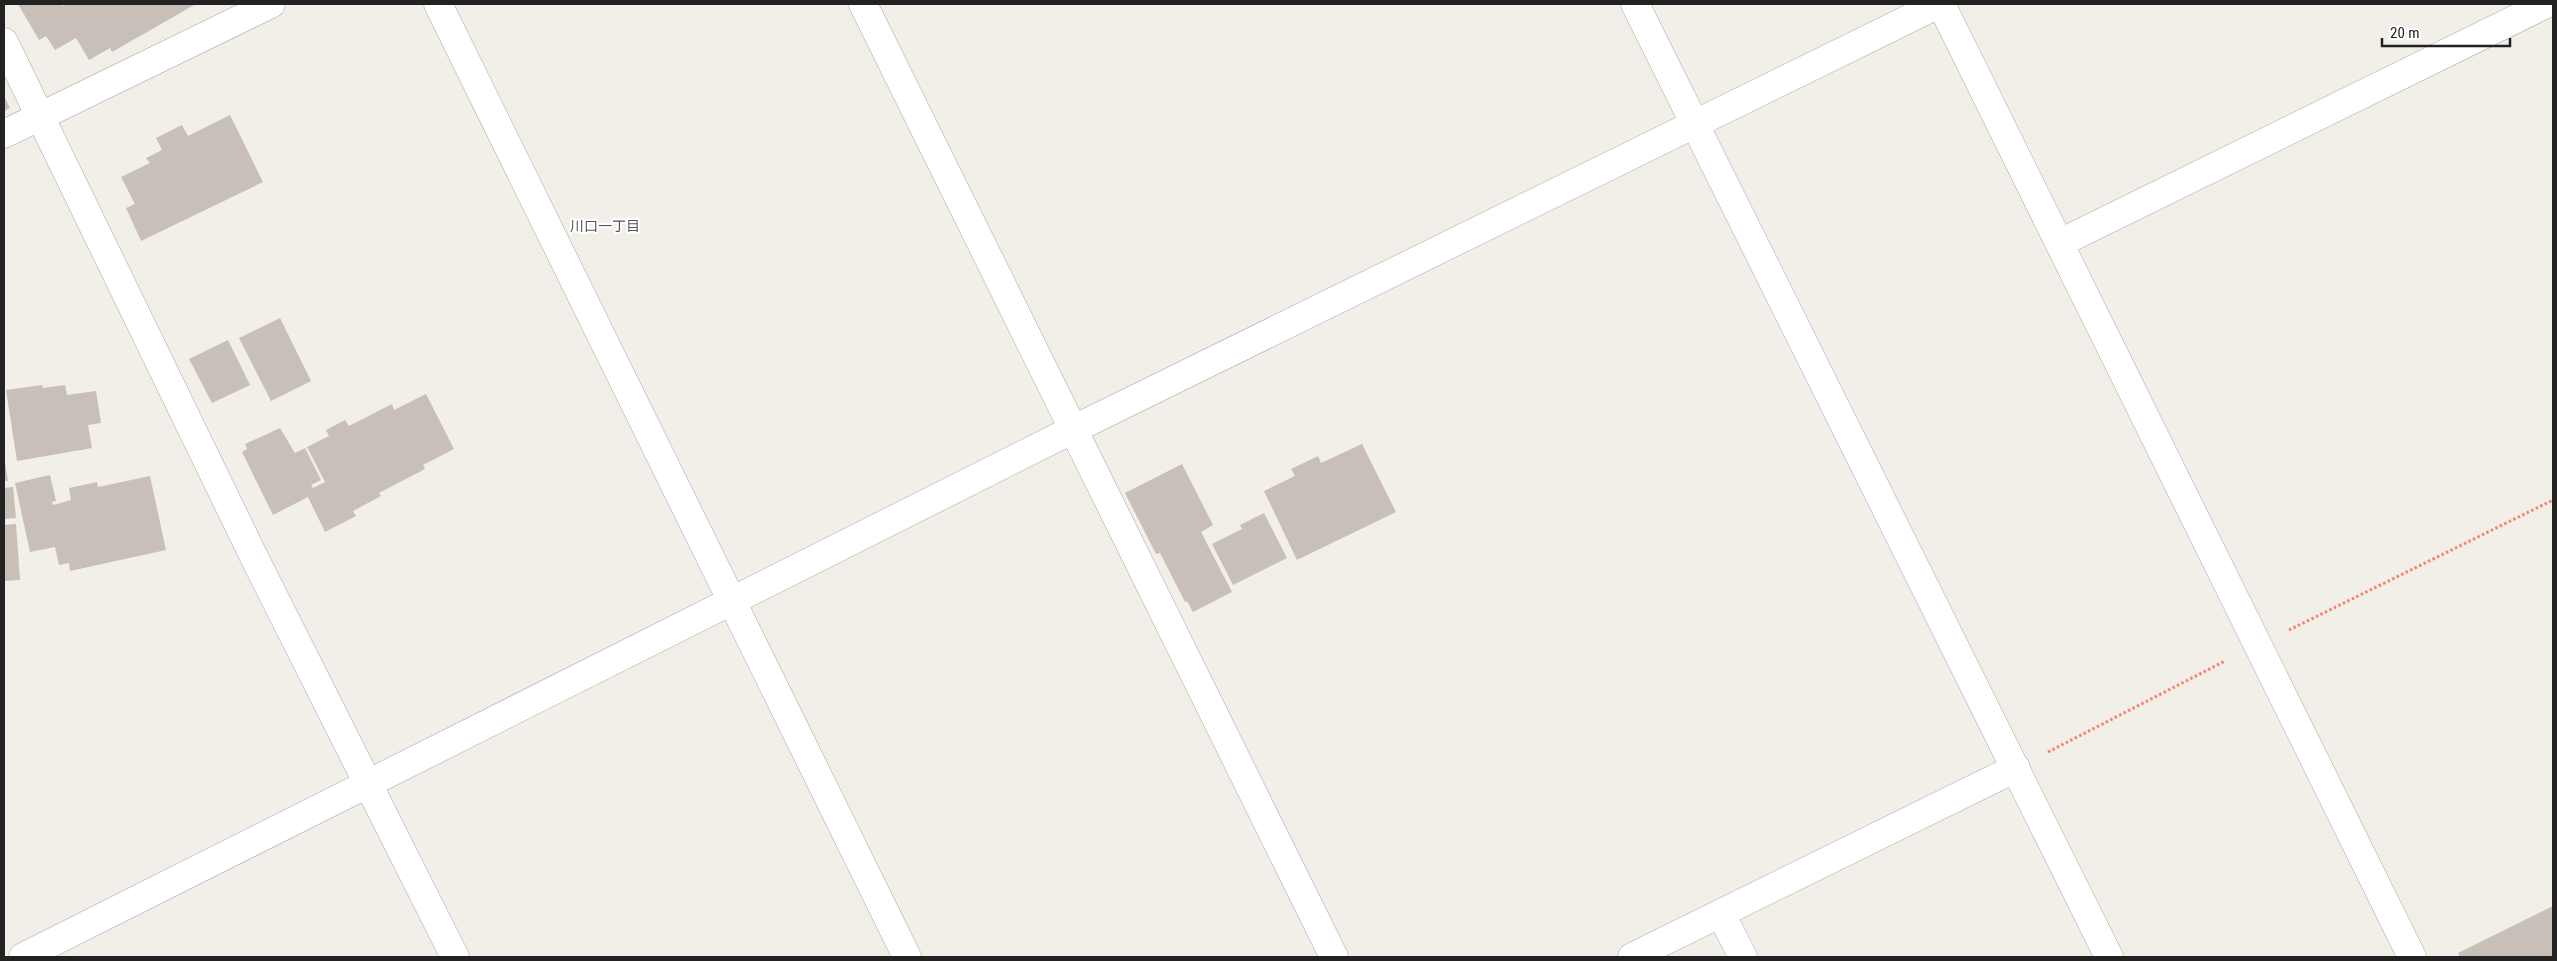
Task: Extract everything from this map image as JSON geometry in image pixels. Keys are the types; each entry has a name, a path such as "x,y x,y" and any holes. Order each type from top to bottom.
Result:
{"street":[{"path":"4,134 271,4"},
{"path":"438,4 907,957"},
{"path":"863,4 1334,957"},
{"path":"1635,4 2109,957"},
{"path":"23,957 368,786 1072,430 1694,122 1940,4 2412,957"},
{"path":"2060,243 2546,4"},
{"path":"4,42 254,557 455,957"},
{"path":"1632,957 2016,768"},
{"path":"1721,914 1743,957"}],"building":[{"path":"18,4 62,4 63,6 67,4 196,4 112,52 110,48 89,60 76,38 55,50 46,36 39,40"},
{"path":"4,96 10,108 4,111"},
{"path":"230,115 263,182 141,241 126,208 135,204 121,177 150,163 146,158 162,150 156,138 182,125 188,136"},
{"path":"280,318 311,381 271,401 239,338"},
{"path":"228,340 250,385 212,403 189,359"},
{"path":"42,385 43,388 65,385 67,395 96,391 101,423 88,425 92,448 17,461 6,390"},
{"path":"426,394 454,449 423,465 425,469 379,493 381,496 353,511 356,516 325,532 308,497 273,515 242,452 247,449 245,444 280,428 295,453 305,448 321,480 311,485 313,488 325,482 307,447 329,436 326,430 345,420 349,426 392,404 394,410"},
{"path":"1362,444 1396,512 1297,560 1264,491 1295,476 1291,469 1318,456 1321,463"},
{"path":"4,455 8,481 4,481"},
{"path":"1182,464 1213,525 1201,532 1232,592 1193,612 1187,601 1185,602 1160,553 1156,554 1125,493"},
{"path":"50,475 56,501 52,502 53,505 71,500 69,488 97,482 98,487 150,476 166,550 70,571 69,563 59,565 55,547 30,552 15,483"},
{"path":"13,487 16,518 4,519 4,488"},
{"path":"1264,513 1287,558 1233,585 1212,544 1242,529 1240,525"},
{"path":"16,524 20,580 4,581 4,525"},
{"path":"2553,906 2553,957 2460,957 2458,953"}],"district":[{"name":"川口一丁目","path":"605,226"}]}
